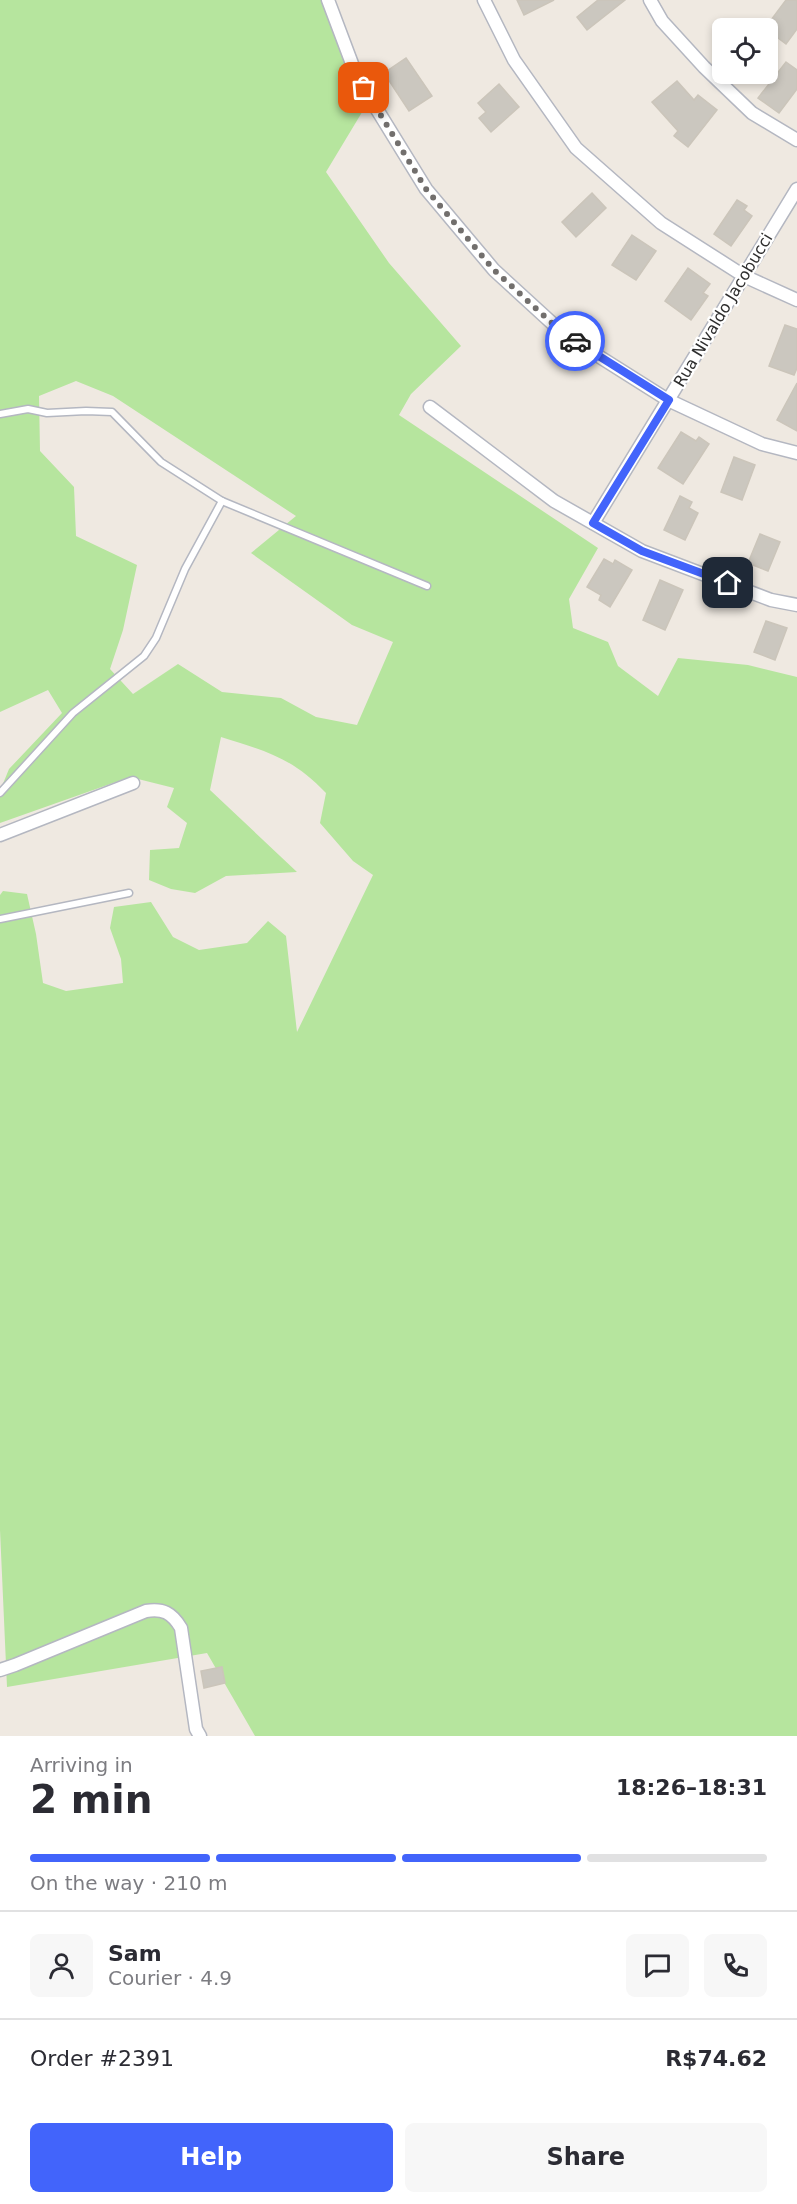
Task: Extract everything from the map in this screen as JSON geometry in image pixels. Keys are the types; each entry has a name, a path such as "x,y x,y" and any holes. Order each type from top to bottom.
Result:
{"street":[{"path":"328,0 357,77 426,189 494,270 565,335 669,400 762,444 797,453"},
{"path":"484,0 514,60 576,148 662,223 744,276 797,300"},
{"path":"650,0 662,21 704,68 752,113 797,140"},
{"name":"Rua Nivaldo Jacobucci","path":"593,523 797,189"},
{"path":"430,407 554,501 642,551 771,600 797,605"},
{"path":"0,835 133,783"},
{"path":"0,1670 146,1611 156,1609 168,1612 176,1618 181,1628 196,1730 200,1736"}],"lane":[{"path":"0,414 28,409 47,413 112,412 161,462 222,501 427,586"},
{"path":"0,794 73,713 144,656 156,638 185,569 222,501"},
{"path":"0,919 129,893"}],"green space":[{"path":"0,0 329,0 370,99 326,172 389,263 461,346 411,394 399,415 598,548 569,599 573,628 608,642 618,666 658,696 678,658 748,665 797,677 797,1736 255,1736 207,1653 7,1687 0,1530 0,895 3,891 27,894 43,983 66,991 123,983 121,959 110,928 114,907 151,902 173,937 199,950 247,943 268,921 286,936 297,1032 373,875 353,861 320,823 326,793 314,781 278,757 221,737 210,790 297,872 226,876 195,893 171,889 149,880 150,850 179,848 187,823 167,807 174,788 130,777 0,823 0,791 9,769 62,713 48,690 0,712","holes":["76,381 113,396 296,516 251,553 352,625 393,642 357,725 316,717 281,698 222,692 178,664 133,694 110,669 123,630 137,565 76,536 74,487 40,451 39,396"]}],"building":[{"path":"517,0 554,0 524,15"},
{"path":"598,0 625,0 587,30 577,17"},
{"path":"786,0 797,0 797,29 786,44 778,38 778,18 772,18"},
{"path":"406,58 432,96 409,111 384,73"},
{"path":"786,62 797,70 797,89 779,113 758,98 769,84 778,84 778,72"},
{"path":"677,81 694,100 698,95 717,110 688,147 674,136 678,131 652,102"},
{"path":"499,84 519,107 491,132 479,118 486,112 478,103"},
{"path":"592,193 606,208 576,237 562,222"},
{"path":"737,200 747,206 744,210 752,216 731,246 714,234"},
{"path":"632,235 656,251 636,280 612,265"},
{"path":"688,268 710,284 703,293 708,296 691,320 665,301"},
{"path":"785,325 797,329 797,368 794,375 769,366"},
{"path":"797,383 797,431 777,420"},
{"path":"681,432 696,441 699,437 709,444 683,484 658,468"},
{"path":"734,457 755,465 742,500 721,492"},
{"path":"680,496 692,502 689,508 698,513 685,540 664,530"},
{"path":"760,534 780,542 768,571 748,563"},
{"path":"604,559 613,564 615,560 632,570 610,607 599,600 601,595 587,587"},
{"path":"660,580 683,590 665,630 643,620"},
{"path":"766,621 787,628 775,660 754,652"},
{"path":"222,1667 225,1683 204,1688 201,1671"}],"way so far":[{"path":"364,88 426,189 494,270 565,335 575,341"}],"route":[{"path":"575,341 669,400 593,523 642,551 728,583"}]}
